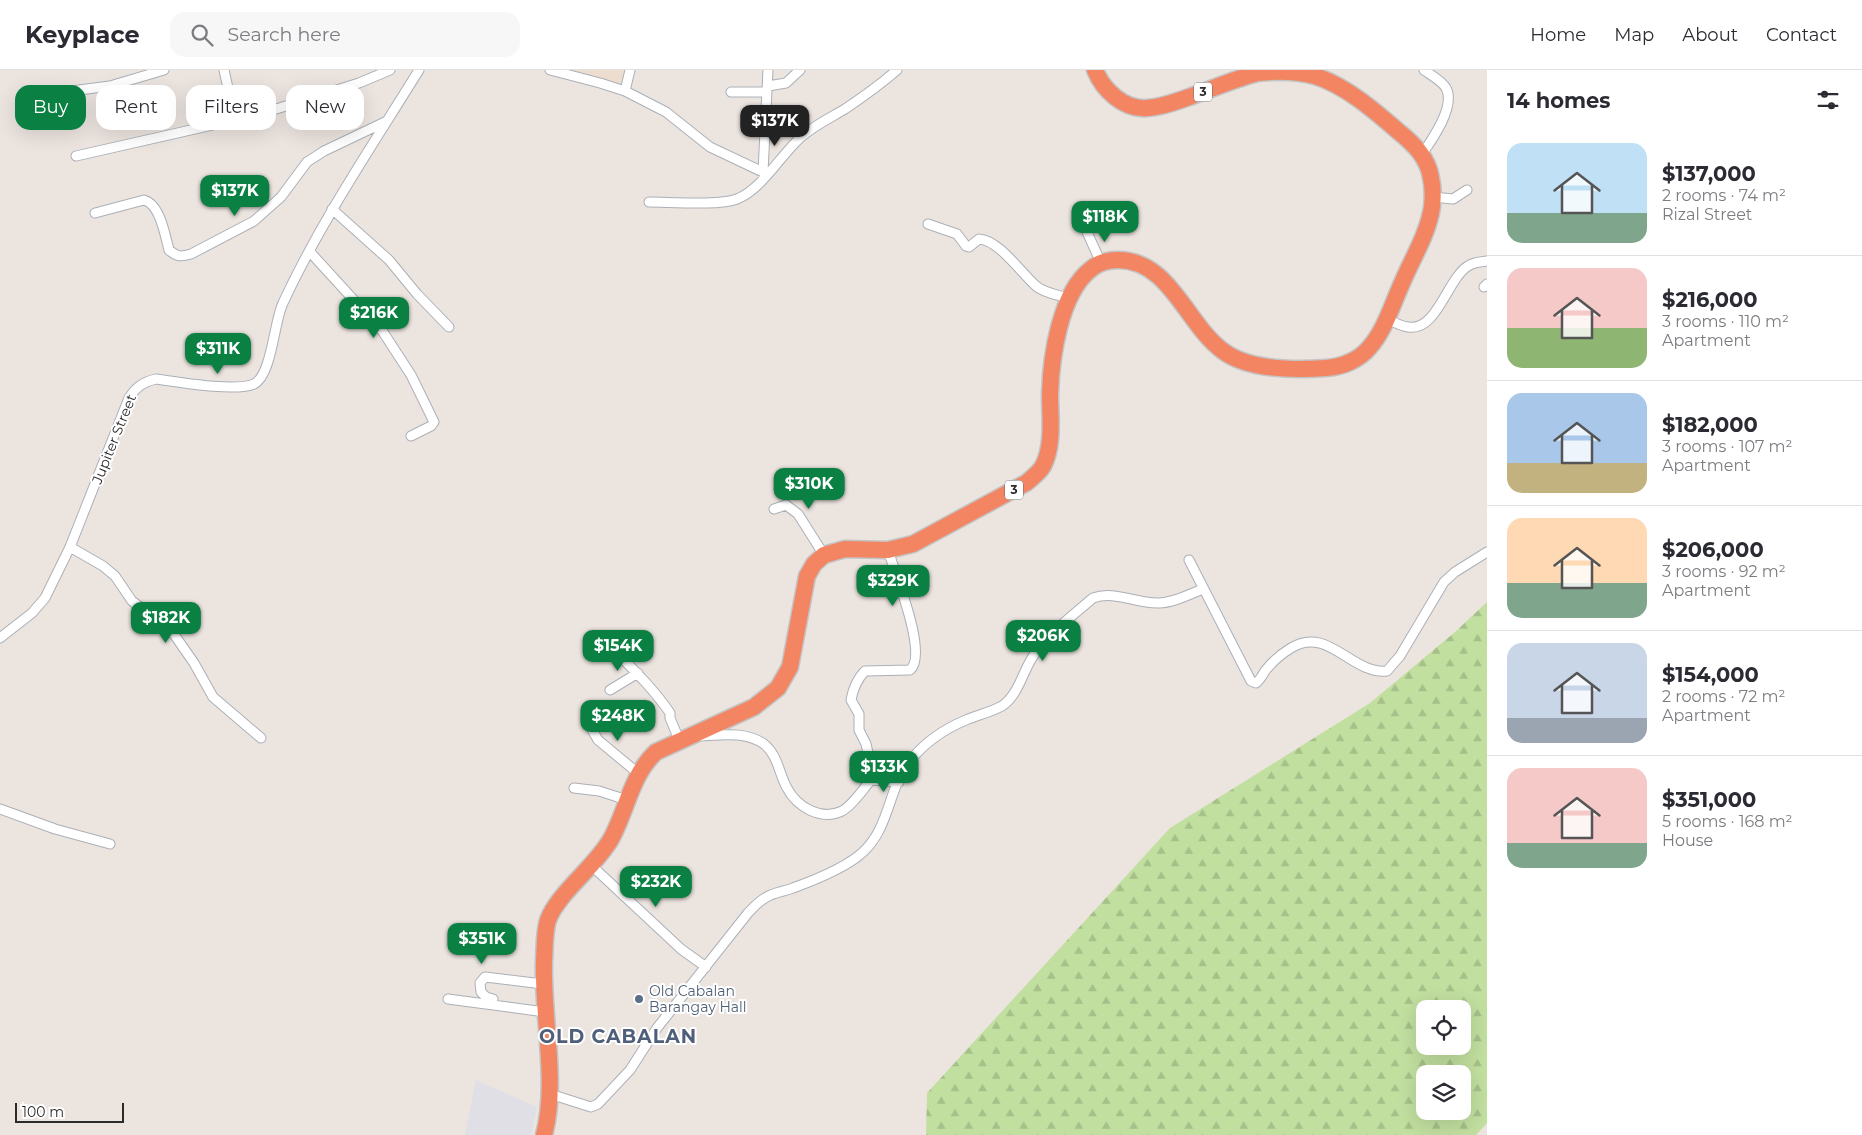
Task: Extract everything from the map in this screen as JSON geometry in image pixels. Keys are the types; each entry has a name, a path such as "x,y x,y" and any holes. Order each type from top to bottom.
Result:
{"highway":[{"name":"3","path":"824,555 845,549 888,550 913,544 1026,483 1042,466 1047,454 1050,434 1050,378 1061,317 1074,287 1090,269 1101,263 1112,260 1128,260 1140,263 1151,269 1171,290 1215,344 1224,352 1253,364 1300,368 1341,366 1354,360 1369,348 1386,318 1422,240 1432,209 1431,176 1422,154 1405,136 1374,111 1340,88 1316,76 1284,71 1258,73 1168,105 1146,109 1129,105 1117,99 1099,79 1095,70"},
{"path":"544,1135 550,1094 544,984 545,932 549,919 557,905 592,866 611,839 639,774 656,752 754,707 778,688 790,667 807,576 814,564 824,555"}],"street":[{"path":"86,89 110,86 164,70"},
{"path":"224,70 227,85"},
{"path":"276,109 390,70"},
{"name":"Jupiter Street","path":"0,638 32,613 45,598 70,547 129,398 135,389 145,382 156,379 224,387 254,384 262,375 267,364 282,305 332,209 419,70"},
{"path":"550,70 600,82 625,91 666,112 710,147 765,173"},
{"path":"625,91 630,70"},
{"path":"765,173 768,70"},
{"path":"731,92 767,89 786,84 800,70"},
{"path":"649,202 729,201 745,194 800,138 867,94 897,70"},
{"path":"1422,154 1440,129 1448,94 1447,89 1424,70"},
{"path":"95,213 144,200 151,202 156,208 170,250 182,257 254,221 281,196 308,162 324,151 387,121"},
{"path":"76,156 191,130"},
{"path":"1433,197 1453,199 1467,190"},
{"path":"332,209 388,260 449,327"},
{"path":"928,224 958,234 966,246 969,247 979,239 985,240 1011,260 1036,286 1042,290 1068,298"},
{"path":"1088,232 1101,263"},
{"path":"310,252 383,332 411,375 434,422 431,426 411,436"},
{"path":"1386,318 1413,328 1423,324 1434,314 1455,279 1463,270 1473,264 1487,261"},
{"path":"774,509 786,505 798,514 824,555"},
{"path":"70,547 103,566 115,576 132,601 171,630 194,663 213,697 261,738"},
{"path":"617,652 651,686 670,713 670,718 686,739 735,734 749,737 764,744 776,760 787,789 799,803 817,814 831,814 842,811 871,780 866,744 859,730 859,714 851,700 860,676 865,671 910,670 915,661 916,648 912,628 888,550"},
{"path":"1189,560 1251,681 1256,683 1281,655 1302,643 1317,642 1331,646 1371,670 1387,671 1400,656 1444,582 1455,572 1487,552"},
{"path":"550,1094 591,1107 598,1104 630,1070 657,1028 748,913 763,898 776,892 792,889 844,866 862,853 874,840 884,821 909,762 934,737 965,720 1002,706 1012,696 1034,654 1046,640 1094,598 1103,594 1142,603 1160,603 1203,589"},
{"path":"610,690 638,673"},
{"path":"586,719 598,740 639,774"},
{"path":"871,780 899,782"},
{"path":"574,788 599,791 627,800"},
{"path":"0,809 54,828 110,844"},
{"path":"592,866 681,949 706,967"},
{"path":"493,999 486,998 481,992 480,983 485,977 544,984"},
{"path":"448,999 545,1012"}],"shaded area":[{"path":"556,70 624,70 620,89"},
{"path":"476,1080 537,1107 531,1135 465,1135"}],"green space":[{"path":"1487,602 1487,1123 1476,1135 926,1135 927,1093 1170,828 1370,703 1455,632"}],"place":[{"name":"Old Cabalan Barangay Hall","path":"639,999"}],"district":[{"name":"OLD CABALAN","path":"618,1036"}]}
